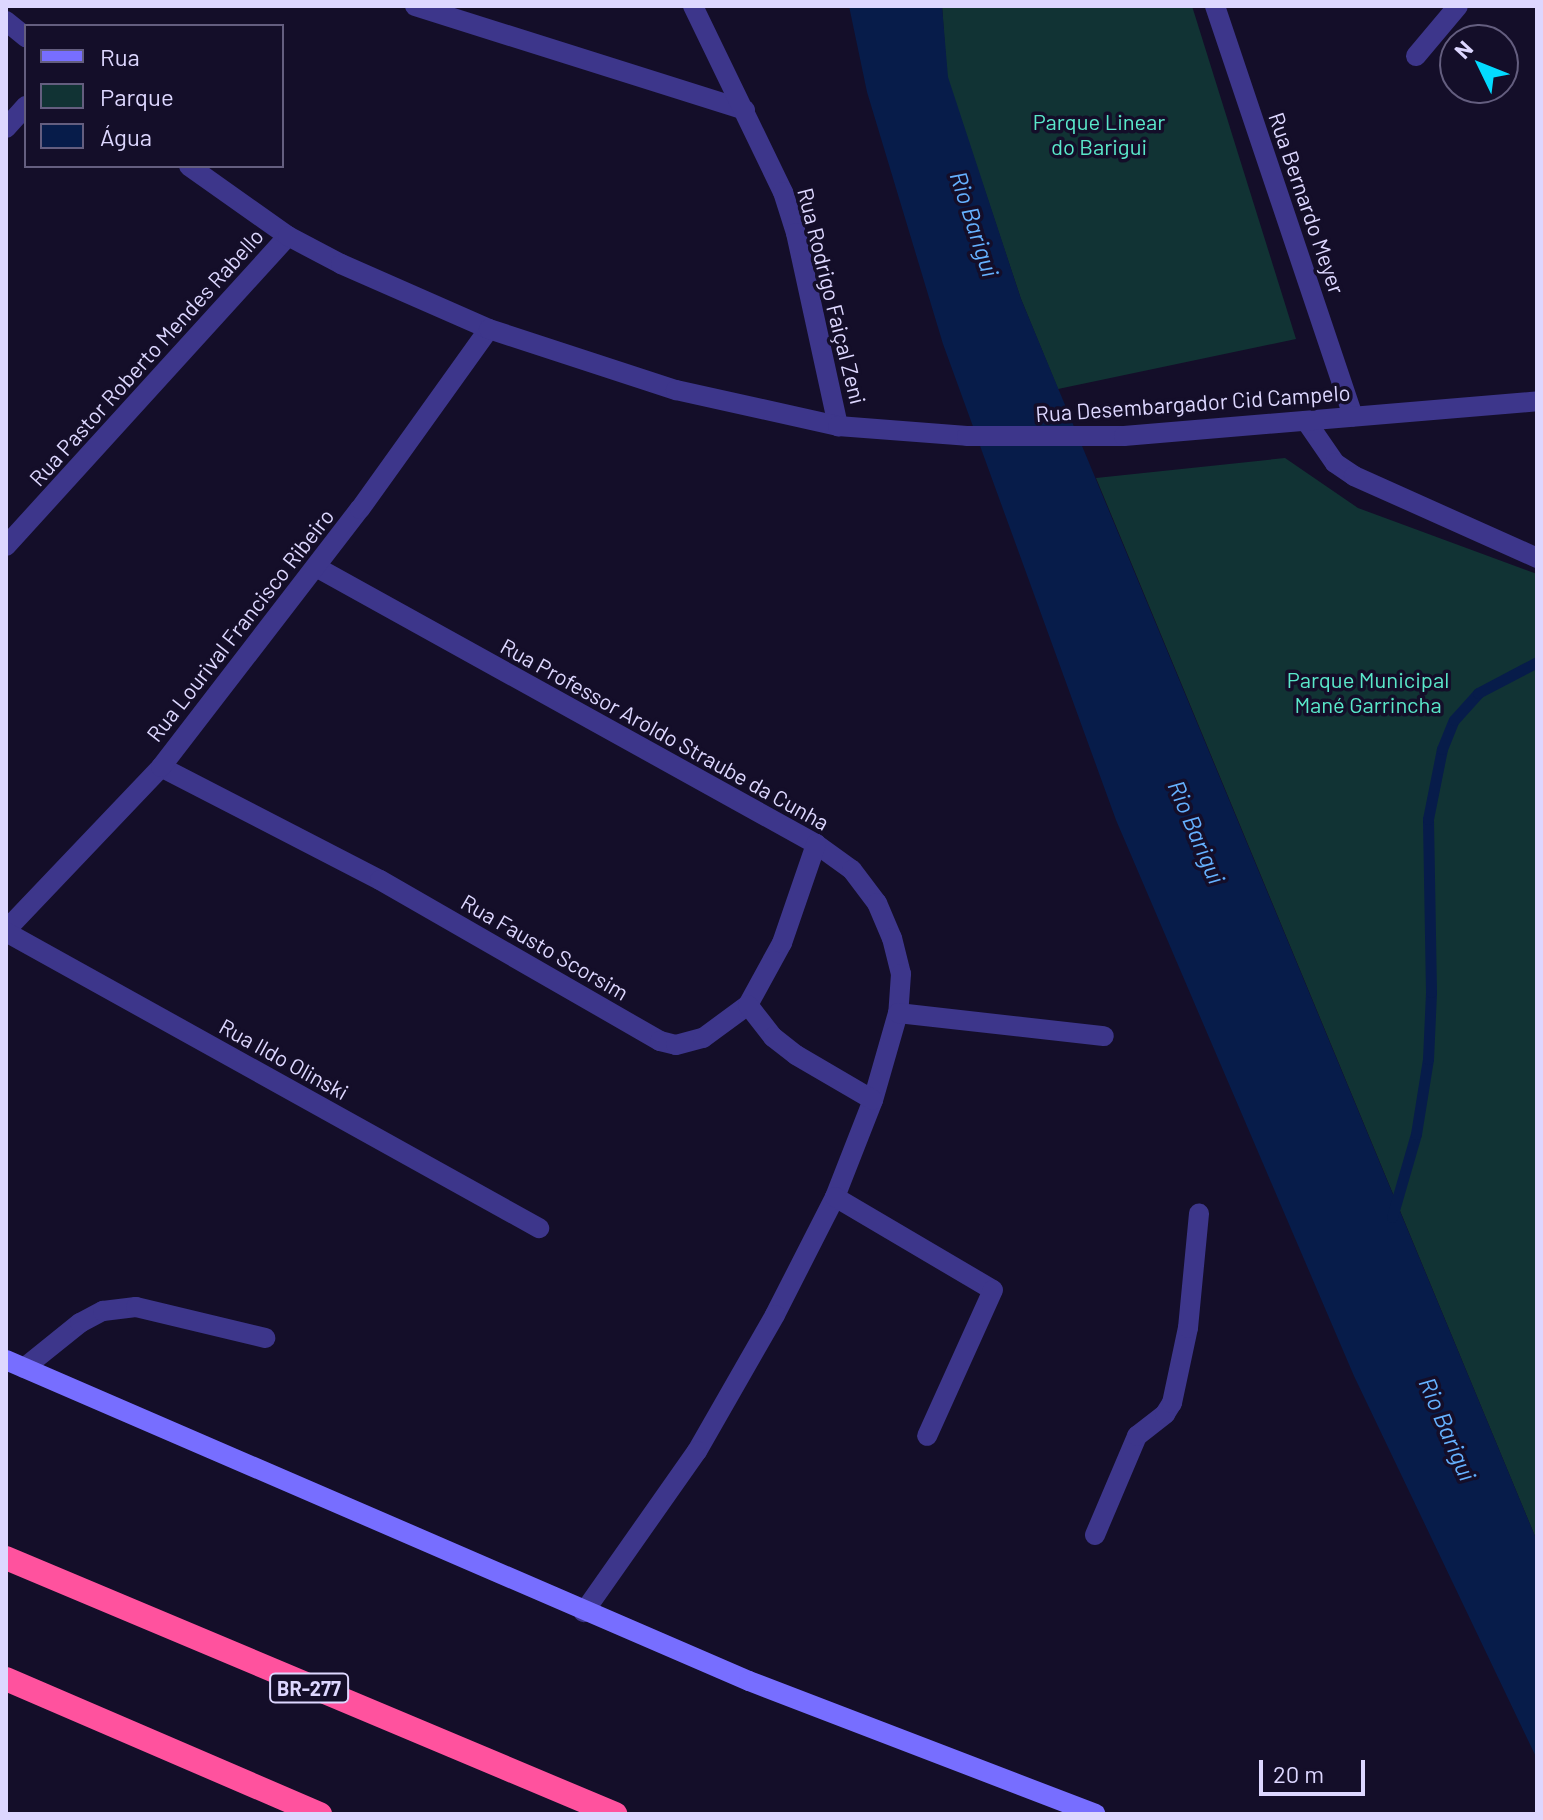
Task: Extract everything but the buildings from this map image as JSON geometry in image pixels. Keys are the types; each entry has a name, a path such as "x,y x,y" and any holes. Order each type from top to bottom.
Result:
{"highway":[{"name":"BR-277","path":"6,1558 272,1673 615,1814"},
{"path":"6,1679 320,1814"}],"main road":[{"path":"15,1364 584,1612 908,1744 1095,1814"}],"street":[{"path":"415,6 745,110"},
{"name":"Rua Rodrigo Faiçal Zeni","path":"693,6 783,192 796,233 838,426"},
{"name":"Rua Bernardo Meyer","path":"1215,6 1353,416"},
{"path":"1416,56 1458,6"},
{"path":"6,21 24,35"},
{"path":"6,128 24,108"},
{"name":"Rua Desembargador Cid Campelo","path":"192,168 288,236 341,264 489,329 676,390 838,426 911,434 1021,438 1124,436 1537,401"},
{"name":"Rua Pastor Roberto Mendes Rabello","path":"6,546 288,236"},
{"name":"Rua Lourival Francisco Ribeiro","path":"6,931 161,767 316,567 489,329"},
{"path":"1306,421 1335,463 1354,476 1537,558"},
{"name":"Rua Professor Aroldo Straube da Cunha","path":"316,567 816,844 852,870 877,903 892,938 901,974 898,1013 873,1100 835,1197 775,1315 697,1451 584,1612"},
{"name":"Rua Fausto Scorsim","path":"161,767 380,880 660,1041 688,1045 748,1005 782,943 816,844"},
{"name":"Rua Ildo Olinski","path":"6,931 539,1228"},
{"path":"748,1005 773,1037 796,1055 873,1100"},
{"path":"898,1013 1104,1036"},
{"path":"835,1197 993,1290 927,1436"},
{"path":"1095,1535 1137,1436 1165,1414 1172,1403 1188,1328 1199,1214"},
{"path":"15,1364 80,1323 114,1309 136,1307 265,1338"}],"green space":[{"name":"Parque Linear do Barigui","path":"942,6 1192,6 1296,339 1058,389 1021,299 947,77"},
{"name":"Parque Municipal Mané Garrincha","path":"1285,458 1358,508 1537,574 1537,1541 1096,478"}],"water":[{"name":"Rio Barigui","path":"849,6 942,6 948,77 1021,299 1537,1541 1537,1759 1354,1376 1116,820 943,344 867,92"}],"waterway":[{"path":"1392,1217 1416,1134 1428,1059 1431,992 1428,819 1442,749 1454,720 1478,693 1537,662"}]}
